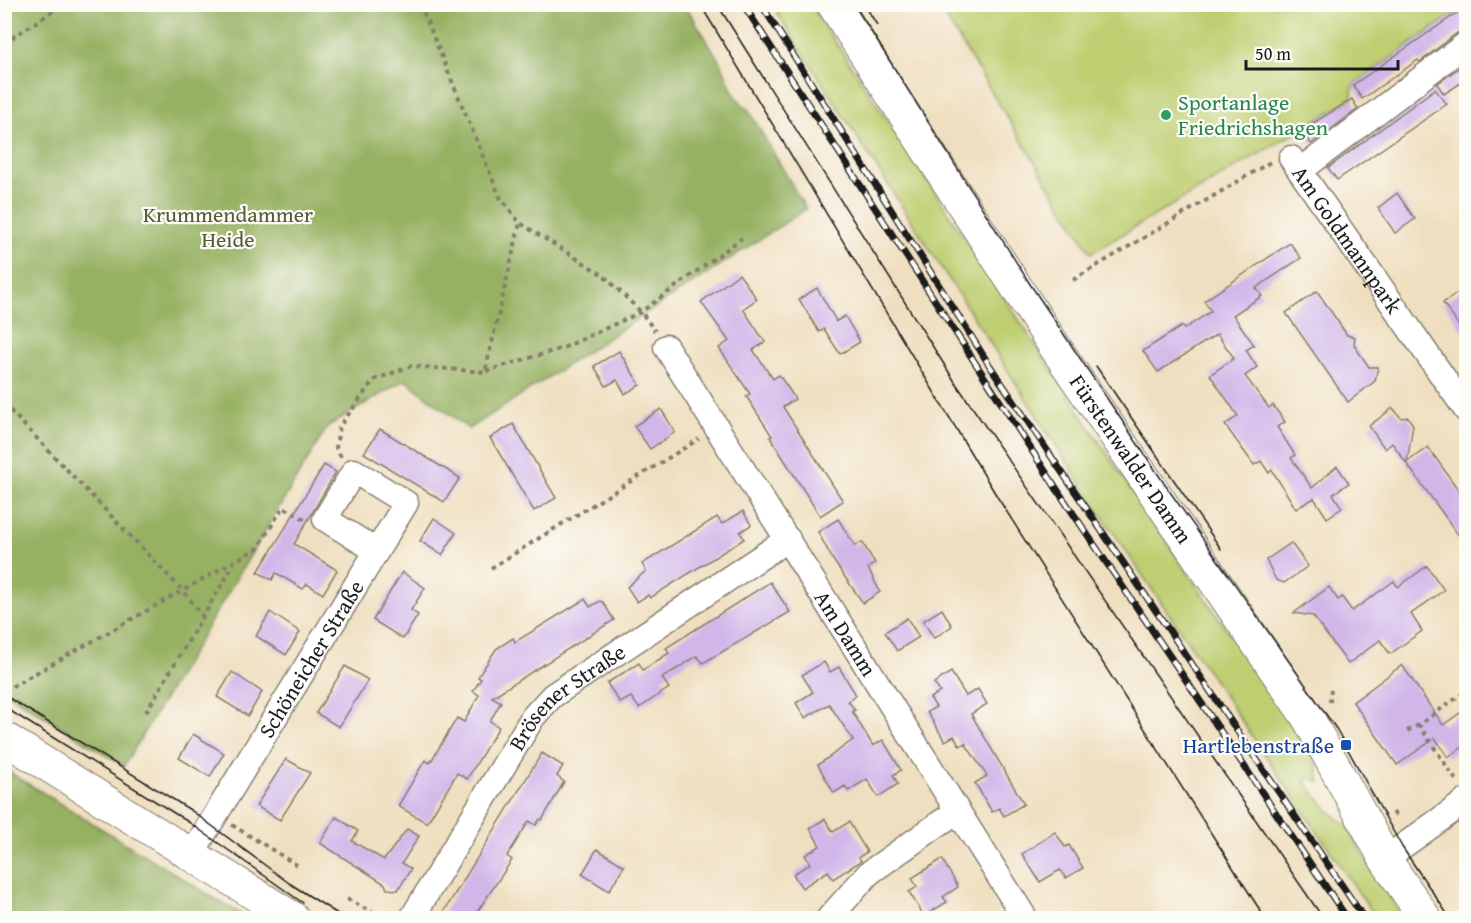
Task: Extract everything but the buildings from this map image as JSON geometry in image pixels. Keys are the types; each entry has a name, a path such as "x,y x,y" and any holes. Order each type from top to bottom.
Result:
{"main road":[{"name":"Fürstenwalder Damm","path":"833,4 1057,351 1308,718 1385,859 1425,918"},
{"path":"4,738 293,918"}],"street":[{"path":"1296,164 1467,44"},
{"name":"Am Goldmannpark","path":"1296,164 1467,410"},
{"name":"Am Damm","path":"666,347 1025,918"},
{"path":"350,468 325,519 377,551"},
{"name":"Schöneicher Straße","path":"190,855 406,503 350,468"},
{"name":"Brösener Straße","path":"412,918 533,717 552,696 788,539"},
{"path":"1385,859 1461,790"},
{"path":"829,918 869,873 957,811"}],"path":[{"path":"4,43 64,4"},
{"path":"420,4 500,197 520,224 603,275 641,312 666,347"},
{"name":"Am Goldmannpark","path":"1072,280 1268,162 1296,164"},
{"path":"485,372 520,224"},
{"path":"350,468 336,448 339,427 374,380 411,366 485,372 563,348 641,312 742,238"},
{"path":"4,404 183,591 203,617"},
{"path":"491,568 718,428"},
{"path":"4,691 258,548 283,507"},
{"path":"146,712 234,563"},
{"path":"1330,702 1331,690"},
{"path":"1407,731 1467,691"},
{"path":"1419,725 1461,790"},
{"path":"1393,812 1397,818"},
{"path":"214,815 300,867"},
{"path":"347,898 383,918"}],"green space":[{"name":"Krummendammer Heide","path":"4,5 685,5 718,58 734,94 748,109 806,209 469,429 405,380 328,426 124,766 5,692"},
{"path":"772,5 811,5 1137,499 1300,736 1317,765 1320,782 1310,778 1304,780 1328,810 1348,827 1373,873 1404,918 1376,918 1092,501"},
{"name":"Sportanlage Friedrichshagen","path":"938,5 1466,5 1353,85 1352,99 1091,253"},
{"path":"4,769 247,918 5,918"}],"tram line":[{"path":"700,4 998,498 1265,918"},
{"path":"717,4 957,385 1323,918"},
{"path":"854,4 1030,284 1168,489 1337,730 1402,847 1450,918"},
{"path":"864,4 877,25"},
{"path":"1096,366 1221,549"},
{"path":"4,695 192,811 289,883 344,918"},
{"path":"4,707 190,823 303,903"}],"railway":[{"path":"743,4 1062,497 1347,918"},
{"path":"761,4 990,366 1364,918"}],"place":[{"name":"Sportanlage Friedrichshagen","path":"1166,115"},
{"name":"Hartlebenstraße","path":"1346,745"}]}
